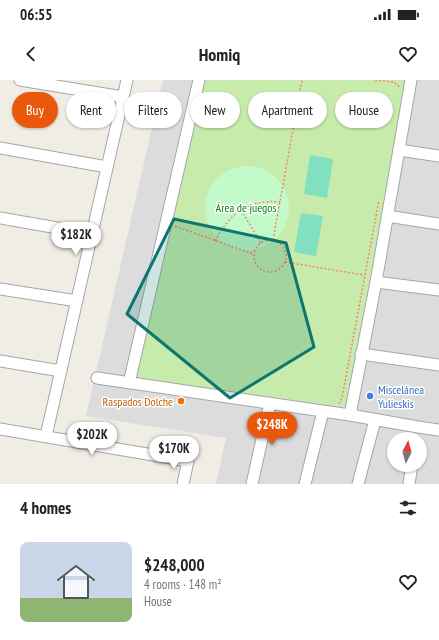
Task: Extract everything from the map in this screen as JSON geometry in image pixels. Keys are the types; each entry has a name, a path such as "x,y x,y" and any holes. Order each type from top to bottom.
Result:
{"street":[{"path":"20,80 123,97"},
{"path":"46,436 127,80"},
{"path":"130,383 199,80"},
{"path":"350,415 376,282 411,80"},
{"path":"0,148 107,167"},
{"path":"399,150 439,156"},
{"path":"387,216 439,224"},
{"path":"0,218 92,234"},
{"path":"376,282 439,290"},
{"path":"0,289 77,301"},
{"path":"361,354 439,365"},
{"path":"0,361 61,371"},
{"path":"97,378 350,415 418,428 439,430"},
{"path":"252,484 270,404"},
{"path":"305,484 323,412"},
{"path":"358,484 375,420"},
{"path":"0,428 188,461 183,484"},
{"path":"417,432 418,428"},
{"path":"408,484 411,472"}],"path":[{"path":"273,240 302,80"},
{"path":"375,80 393,82 398,85 400,92"},
{"path":"339,404 342,398 379,199"},
{"path":"215,241 222,227 233,215 241,210 260,203 280,202"},
{"path":"241,210 261,242"},
{"path":"171,225 253,254"},
{"path":"273,240 279,242 283,246 286,257 285,262 279,270 269,273 259,269 253,254 261,242 273,240"},
{"path":"285,262 364,276"}],"highlighted area":[{"path":"174,219 286,243 314,347 230,398 127,314"}],"shaded area":[{"path":"163,80 439,80 439,484 216,484 226,438 86,416 152,128 182,128 182,92 160,92"}],"green space":[{"path":"200,80 406,80 346,407 143,379 137,376 137,370 190,126 190,128 240,128 240,92 197,92"},
{"path":"310,155 333,159 327,198 304,194"},
{"name":"Área de juegos","path":"239,166 255,166 271,173 282,184 289,200 289,216 286,224 277,238 271,243 255,250 239,250 223,243 212,232 205,216 205,200 212,184 223,173"},
{"path":"301,213 323,216 316,256 294,252"}],"place":[{"name":"Miscelánea Yulieskis","path":"370,396"},
{"name":"Raspados Dolche","path":"181,401"}]}
